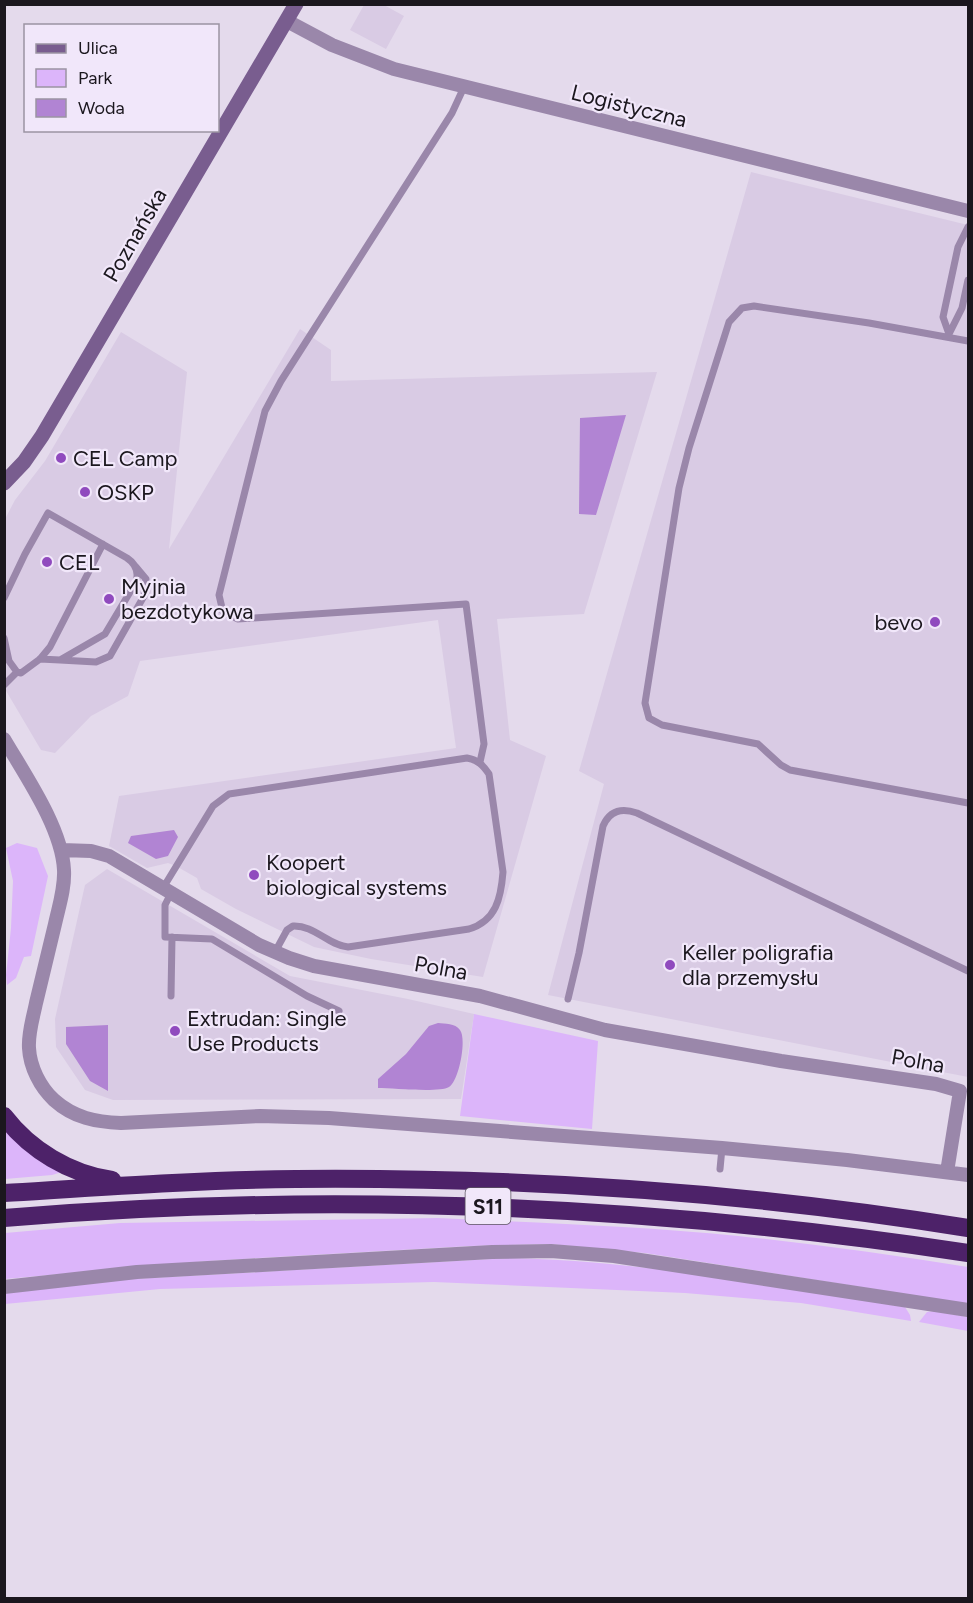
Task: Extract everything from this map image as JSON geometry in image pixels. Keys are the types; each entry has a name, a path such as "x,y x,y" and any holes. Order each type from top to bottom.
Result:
{"highway":[{"path":"4,1116 32,1145 74,1169 99,1178 156,1183"},
{"name":"S11","path":"4,1193 156,1183 360,1179 446,1180 572,1185 798,1204 969,1228"},
{"name":"S11","path":"4,1218 195,1206 304,1204 481,1206 589,1211 718,1221 852,1236 969,1253"}],"street":[{"name":"Poznańska","path":"4,483 33,450 48,426 297,4"},
{"name":"Logistyczna","path":"287,21 332,45 369,61 464,87 969,211"},
{"path":"4,739 51,823 62,850 64,869 63,890 31,1023 29,1048 37,1078 48,1094 63,1107 82,1118 121,1123 295,1116 722,1148 969,1175"},
{"name":"Polna","path":"62,850 90,851 109,856 245,937 275,952 323,968 492,999 598,1029 781,1061 936,1084 960,1091 947,1172"},
{"path":"4,1287 137,1272 492,1252 551,1251 614,1256 969,1311"}],"lane":[{"path":"464,87 452,113 286,372 265,411 219,595 223,612 238,619 466,604 484,744 480,762"},
{"path":"969,227 958,247 944,309 943,317 949,334 962,308 969,280"},
{"path":"969,341 791,310 754,306 742,308 729,322 689,448 679,488 645,703 649,718 662,725 758,744 790,771 969,803"},
{"path":"4,598 48,513 127,558 146,579 144,596 110,656 96,662 40,659"},
{"path":"4,684 16,672 21,673 40,659 50,647 103,544"},
{"path":"60,660 100,637 110,628 136,582 135,566"},
{"path":"4,638 9,661 16,672"},
{"path":"275,952 287,930 293,926 303,927 348,948 469,930 484,924 493,913 501,888 502,865 489,774 480,762 467,758 229,794 213,806 167,890 165,937 206,938 218,942 307,996 339,1011"},
{"path":"568,999 600,836 606,820 620,810 637,813 969,971"},
{"path":"171,996 172,937"},
{"path":"720,1169 722,1148"}],"shaded area":[{"path":"364,5 384,5 404,16 386,49 350,30"},
{"path":"751,172 968,225 968,1077 548,995 604,784 579,771"},
{"path":"300,329 331,350 331,381 657,372 584,614 497,619 510,740 546,756 483,977 371,959 314,947 236,909 201,889 197,878 176,866 168,863 147,868 109,846 119,796 456,748 438,620 140,661 128,696 91,716 55,753 41,750 5,689 5,519 15,500 45,461 121,332 187,372 169,549"},
{"path":"107,869 290,976 474,1014 461,1099 113,1100 85,1090 56,1047 55,1019 85,885"}],"green space":[{"path":"17,843 37,848 48,876 31,956 24,957 16,978 7,985 13,881 6,848"},
{"path":"474,1014 598,1041 592,1129 460,1116"},
{"path":"4,1129 62,1172 5,1179"},
{"path":"438,1218 626,1227 738,1236 968,1267 968,1304 645,1253 550,1244 470,1246 208,1261 5,1279 5,1233 120,1223"},
{"path":"511,1258 610,1264 758,1283 905,1307 911,1321 801,1303 685,1293 434,1282 160,1289 5,1304 4,1293 132,1279"},
{"path":"934,1311 968,1317 968,1331 919,1322 927,1312"}],"water":[{"path":"626,415 596,515 579,514 580,418"},
{"path":"174,830 178,837 168,856 156,859 128,843 131,836"},
{"path":"438,1023 455,1026 462,1035 461,1060 453,1083 449,1087 436,1090 378,1088 378,1079 406,1054 429,1026"},
{"path":"108,1025 108,1091 90,1081 66,1044 66,1027"}],"place":[{"name":"CEL Camp","path":"61,458"},
{"name":"OSKP","path":"85,492"},
{"name":"CEL","path":"47,562"},
{"name":"Myjnia bezdotykowa","path":"109,599"},
{"name":"bevo","path":"935,622"},
{"name":"Koopert biological systems","path":"254,875"},
{"name":"Keller poligrafia dla przemysłu","path":"670,965"},
{"name":"Extrudan: Single Use Products","path":"175,1031"}]}
